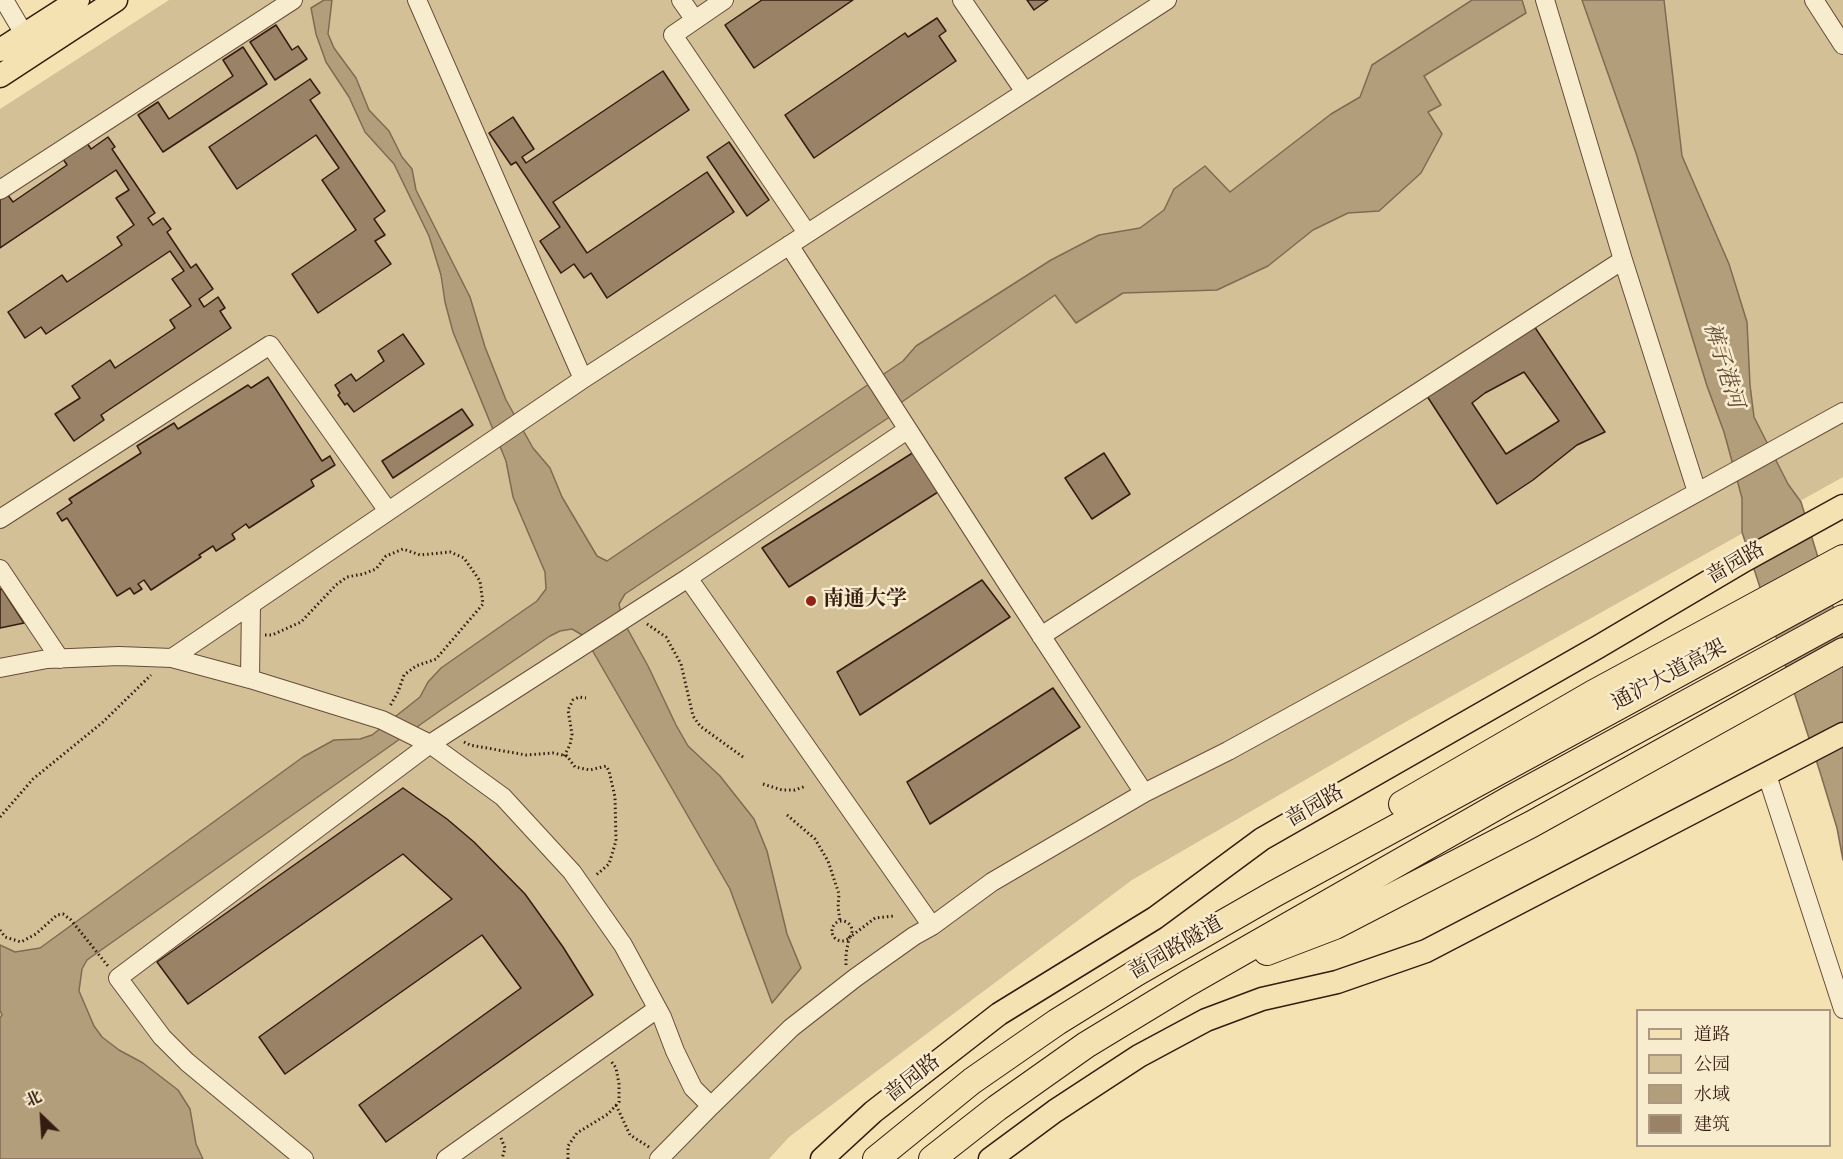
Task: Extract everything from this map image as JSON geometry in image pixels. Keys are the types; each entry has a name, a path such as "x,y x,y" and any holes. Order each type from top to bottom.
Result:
{"highway":[{"path":"1136,973 1286,871 1592,694 1760,616 1838,574"},
{"name":"通沪大道高架","path":"1498,771 1760,616"},
{"name":"通沪大道高架","path":"1510,799 1843,618"},
{"path":"1188,983 1335,926 1532,824 1843,651"},
{"name":"啬园路隧道","path":"876,1159 972,1081 1057,1022 1136,973 1274,894 1498,771"},
{"name":"啬园路隧道","path":"932,1159 997,1108 1086,1045 1188,983 1510,799"}],"main road":[{"path":"30,44 78,0"},
{"path":"3,58 116,0"},
{"name":"啬园路","path":"822,1159 873,1112 999,1014 1155,918 1262,839 1598,647 1745,560 1843,506"},
{"path":"990,1159 1055,1111 1130,1062 1206,1020 1262,999 1337,982 1426,951 1843,734"}],"street":[{"path":"4,0 30,44"},
{"path":"0,190 293,0"},
{"path":"417,0 583,379"},
{"path":"681,0 695,20"},
{"path":"724,0 673,34 807,233"},
{"path":"963,0 1025,92"},
{"path":"172,658 583,379 1167,0"},
{"path":"1545,0 1623,260 1697,492"},
{"path":"1814,0 1843,45"},
{"path":"789,245 1144,793"},
{"path":"1041,636 1623,260"},
{"path":"0,519 270,345 388,511"},
{"path":"661,1157 791,1028 855,978 993,882 1144,793 1228,751 1843,412"},
{"path":"304,1159 188,1062 162,1037 118,978 424,741 448,733 688,578 907,430"},
{"path":"0,569 60,659"},
{"path":"688,578 932,926"},
{"path":"250,679 251,604"},
{"path":"0,668 46,659 119,656 172,658 250,679 384,721 424,741 503,797 572,872 623,945 657,1009 693,1088 711,1106"},
{"path":"1767,775 1843,1009"},
{"path":"446,1159 657,1009"}],"path":[{"path":"250,637 272,634 301,622 336,585 347,577 376,569 386,556 403,549 420,555 450,552 464,558 480,581 483,604 436,659 416,666 404,675 384,721"},
{"path":"629,616 666,638 681,664 693,716 700,726 743,757"},
{"path":"0,817 33,779 103,722 142,682 172,658"},
{"path":"564,756 570,745 572,734 568,710 573,700 579,697 586,698"},
{"path":"448,733 470,745 526,755 553,753 567,756 575,767 590,770 606,766 615,797 616,841 609,864 582,886"},
{"path":"763,784 782,790 795,790 806,786"},
{"path":"788,815 815,839 828,861 839,894 840,921"},
{"path":"0,930 5,937 21,942 36,934 57,915 63,914 71,920 99,955"},
{"path":"855,978 846,964 849,938 852,927 848,922 840,921 833,926 834,937 844,941 849,938 875,918 894,916"},
{"path":"568,1159 568,1146 577,1133 608,1114 619,1102 616,1068 603,1048"},
{"path":"616,1105 630,1135 661,1157"}],"green space":[{"name":"南通大学","path":"169,0 1843,0 1843,477 1402,724 1132,880 789,1137 769,1159 0,1159 0,109"}],"water":[{"path":"324,0 332,0 328,34 334,48 356,78 369,110 389,131 402,157 412,169 416,190 470,297 485,347 506,400 533,448 550,468 562,497 597,556 607,561 903,361 916,346 1051,260 1099,235 1140,228 1164,210 1174,189 1205,166 1230,192 1331,114 1360,97 1372,65 1472,0 1522,0 1526,13 1424,76 1441,105 1428,112 1442,134 1421,173 1379,211 1348,213 1313,230 1268,266 1217,290 1123,293 1076,323 1055,295 889,411 891,416 625,594 619,604 622,619 648,666 676,725 688,746 720,776 754,819 767,851 787,934 801,968 772,1003 730,889 584,636 572,629 560,631 441,710 87,960 82,969 79,991 94,1026 102,1037 119,1050 143,1063 178,1090 190,1109 196,1144 203,1159 0,1159 0,1018 2,1015 0,1010 0,945 15,952 40,948 303,757 334,740 360,739 372,735 420,697 428,682 441,668 537,601 546,589 545,572 513,497 506,461 453,332 441,275 429,236 394,164 365,132 349,97 326,62 316,34 311,8"},
{"name":"裤子港河","path":"1582,0 1664,0 1682,156 1729,264 1747,322 1754,417 1788,484 1801,502 1843,639 1843,860 1837,828 1820,772 1742,532 1742,498 1724,432 1707,386 1636,153"}],"building":[{"path":"762,0 853,0 754,68 725,25"},
{"path":"1027,0 1048,0 1034,10"},
{"path":"937,18 946,31 939,36 956,61 814,158 785,115 905,33 908,37"},
{"path":"276,25 292,50 298,46 307,59 275,80 250,42"},
{"path":"243,47 267,84 163,152 138,115 158,102 169,119 233,76 223,60"},
{"path":"663,71 689,110 553,202 587,253 707,172 734,212 607,298 591,273 584,278 574,264 561,273 540,241 560,227 516,162 511,165 489,133 513,117 534,149 522,157 526,163"},
{"path":"310,79 320,93 310,100 385,211 374,219 385,235 375,241 391,264 318,313 292,274 356,230 322,180 339,168 316,135 237,189 209,147"},
{"path":"108,137 115,147 112,149 155,213 148,218 153,225 163,218 171,229 167,232 191,268 196,264 213,289 199,299 204,307 218,297 225,308 220,311 231,328 101,415 104,420 74,441 55,414 80,398 72,386 110,360 115,368 175,328 170,320 191,306 172,279 184,271 170,251 46,334 41,327 25,338 8,312 62,275 67,282 122,245 117,237 134,225 116,198 129,190 116,170 0,248 0,198 7,194 13,202 67,165 61,156 85,140 91,149"},
{"path":"729,142 769,200 747,216 707,157"},
{"path":"1534,326 1605,432 1577,445 1533,480 1497,504 1425,393","holes":["1524,372 1559,421 1506,454 1472,403 1485,393"]},
{"path":"403,334 424,364 354,412 347,403 345,405 335,385 351,374 356,381 384,361 378,351"},
{"path":"268,377 322,461 330,456 335,465 311,480 314,486 249,528 246,524 232,534 235,539 216,551 213,546 199,555 201,557 151,590 144,580 138,584 142,589 134,594 130,588 117,596 67,518 62,521 57,513 72,503 69,499 141,453 137,446 174,423 178,429 248,385 251,388"},
{"path":"462,409 473,425 393,478 382,461"},
{"path":"914,452 938,492 789,587 762,548"},
{"path":"1104,453 1130,494 1092,519 1065,478"},
{"path":"982,580 1010,617 860,715 837,672"},
{"path":"0,589 2,589 24,623 0,628"},
{"path":"1053,688 1080,727 930,824 907,782"},
{"path":"403,788 447,819 474,842 525,894 563,947 593,995 386,1142 359,1105 521,988 482,935 285,1074 259,1037 452,899 403,854 188,1004 157,962"}],"place":[{"name":"南通大学","path":"811,601"}]}
